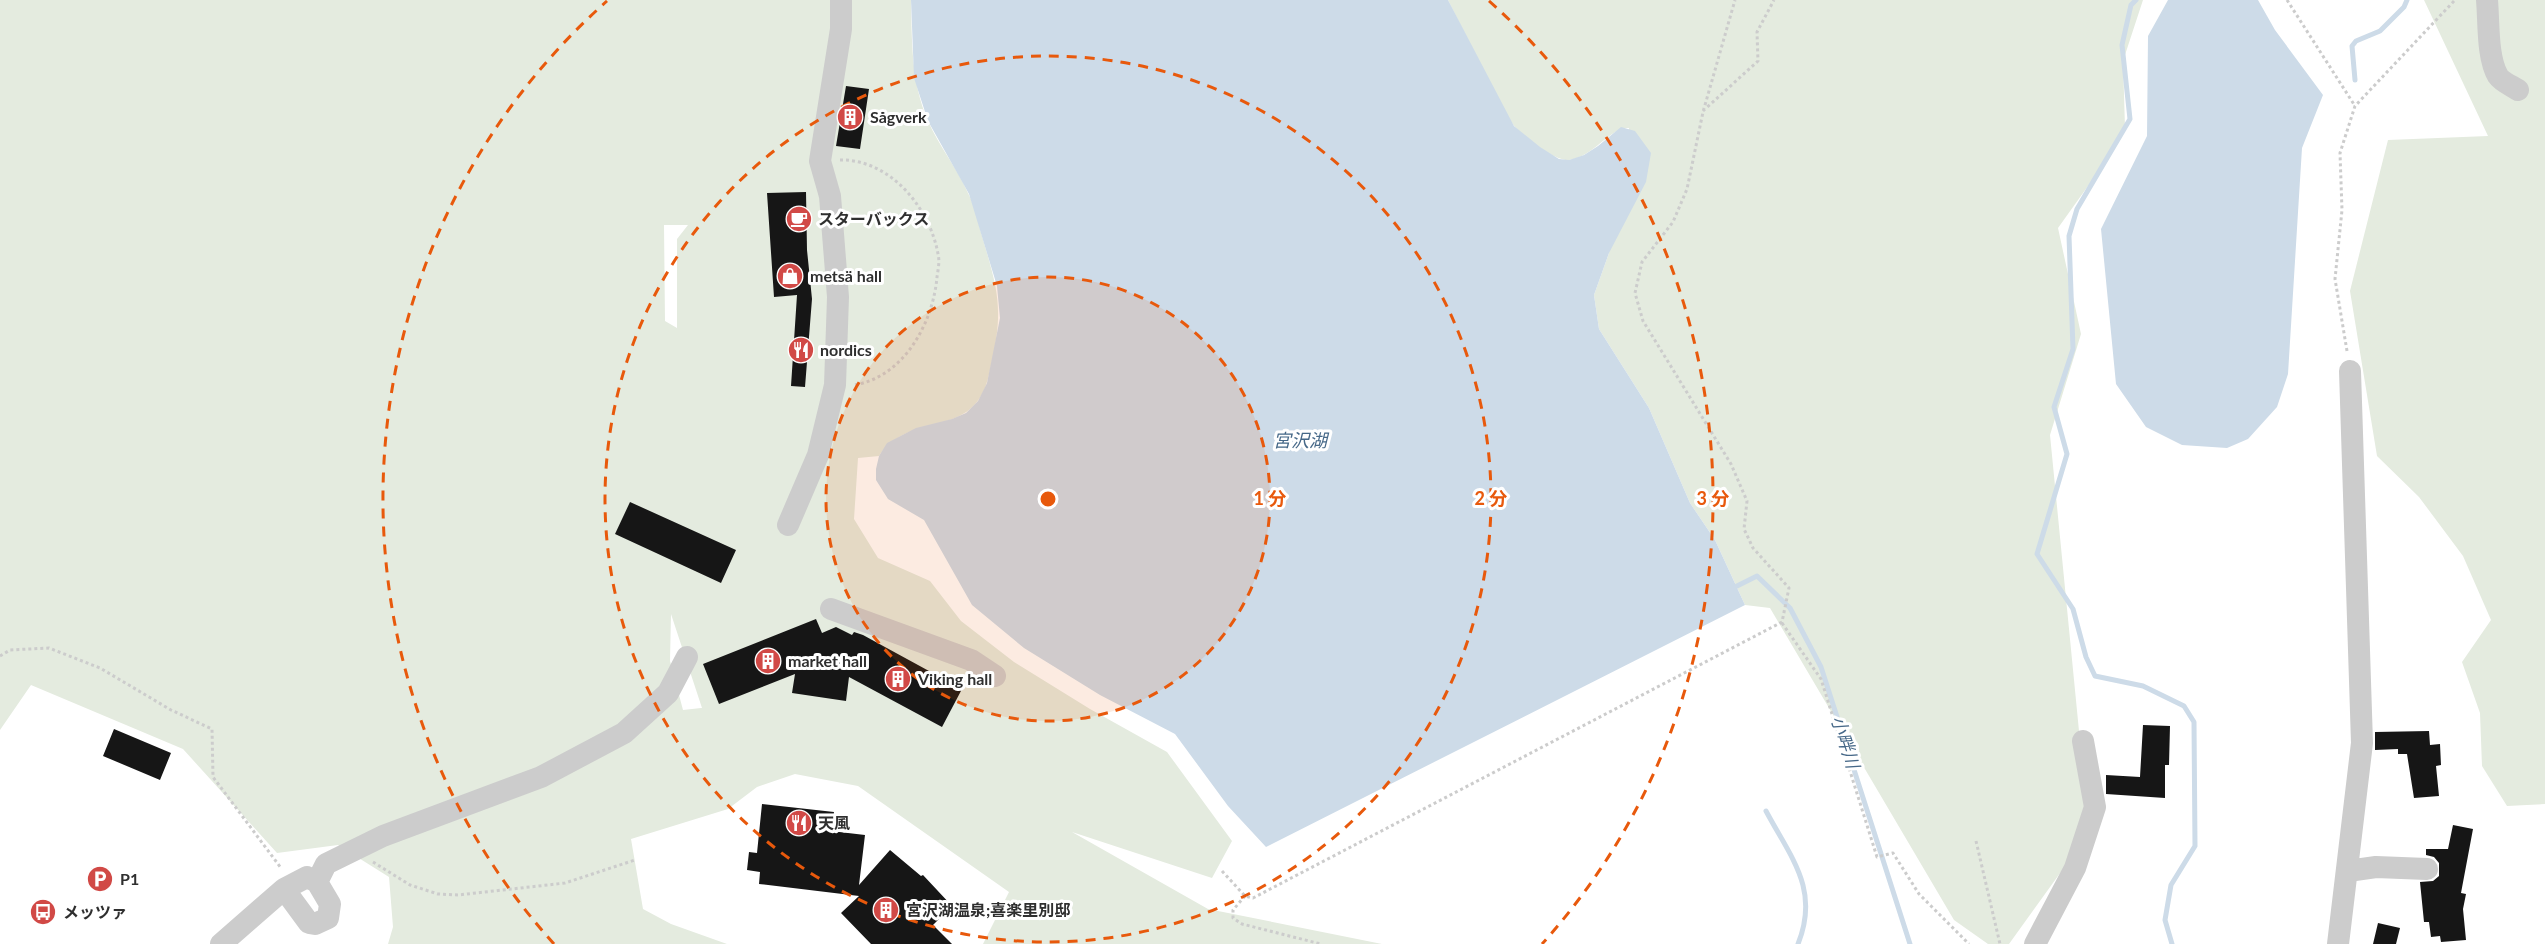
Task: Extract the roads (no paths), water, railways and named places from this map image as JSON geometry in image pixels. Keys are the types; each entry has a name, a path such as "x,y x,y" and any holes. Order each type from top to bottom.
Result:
{"street":[{"path":"788,525 818,455 835,386 838,297 830,196 820,161 841,29 841,0"},
{"path":"2487,0 2489,38 2499,79 2518,90"},
{"path":"2338,944 2362,743 2350,371"},
{"path":"831,609 971,660 995,676"},
{"path":"317,882 326,864 382,836 541,777 624,733 668,693 687,657"},
{"path":"2035,944 2074,868 2095,807 2083,741"},
{"path":"2348,871 2376,867 2427,869"},
{"path":"221,944 288,887 307,877 317,882 330,904 328,918 315,924 309,922 288,887"}],"water":[{"name":"宮沢湖","path":"911,0 1448,0 1514,126 1540,147 1559,159 1569,160 1584,155 1621,127 1635,131 1651,153 1646,182 1609,253 1594,295 1599,329 1649,408 1690,503 1715,540 1745,605 1266,847 1228,806 1175,734 1100,695 1024,648 972,605 924,520 888,499 876,480 879,456 887,443 916,428 966,413 978,401 987,383 1000,318 997,286 969,194 928,121 914,78"},
{"path":"2168,0 2258,0 2275,30 2323,95 2302,148 2288,374 2277,407 2248,439 2227,448 2182,445 2146,427 2116,384 2101,229 2147,136 2148,36"}],"waterway":[{"path":"2136,0 2131,5 2122,45 2130,119 2077,209 2069,236 2073,349 2054,407 2067,454 2037,554 2073,609 2086,657 2095,676 2143,686 2184,706 2194,722 2195,846 2171,885 2165,920 2172,944"},
{"path":"2355,80 2352,46 2356,41 2380,31 2404,7 2407,0"},
{"name":"小畔川","path":"1737,586 1757,576 1790,608 1821,667 1910,944"},
{"path":"1766,811 1793,859 1804,890 1806,907 1798,944"}],"place":[{"name":"Sågverk","path":"850,117"},
{"name":"スターバックス","path":"799,219"},
{"name":"metsä hall","path":"790,276"},
{"name":"nordics","path":"801,350"},
{"name":"market hall","path":"768,661"},
{"name":"Viking hall","path":"898,679"},
{"name":"天風","path":"799,823"},
{"name":"P1","path":"100,879"},
{"name":"宮沢湖温泉;喜楽里別邸","path":"886,910"},
{"name":"メッツァ","path":"43,912"}]}
